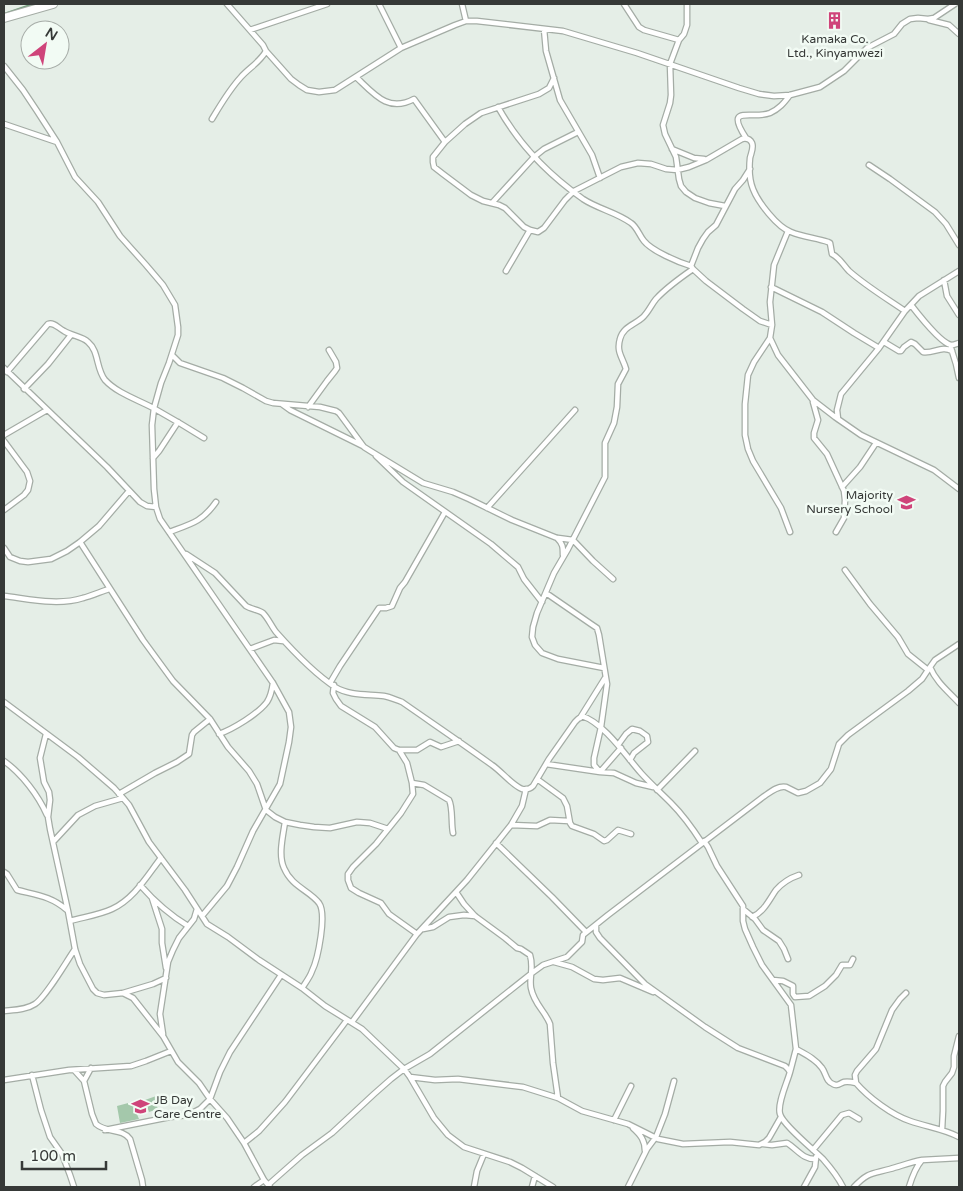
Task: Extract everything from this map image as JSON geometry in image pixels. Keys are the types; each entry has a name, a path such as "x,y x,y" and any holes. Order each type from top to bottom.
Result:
{"main road":[{"path":"4,18 53,4"}],"street":[{"path":"227,4 291,79 307,90 318,92 335,90 401,48 466,21 563,31 628,50 739,88 774,96 790,95 820,86 844,71 867,48 894,34 902,24 910,19 928,19 948,25 959,34"},
{"path":"250,30 328,4"},
{"path":"379,4 401,48"},
{"path":"462,4 466,21"},
{"path":"624,4 639,27 679,40"},
{"path":"686,4 687,25 670,64 671,95 663,125 665,134 676,157 681,186 695,198 725,206"},
{"path":"928,19 934,18 955,4"},
{"path":"255,36 258,28"},
{"path":"544,29 546,51 560,100 592,155 600,178"},
{"path":"212,119 225,96 241,77 262,58 266,51"},
{"path":"4,66 28,97 76,176 98,202 120,236 171,297 175,305 178,334 172,356 161,383 152,424 156,507 160,519 274,683 289,712 291,726 280,784 253,832 227,886 202,916"},
{"path":"356,77 383,101 400,105 414,99 445,142"},
{"path":"554,78 549,88 539,94 481,113 465,124 445,142 433,157 432,162 434,167 471,195 504,208 524,228 530,230 538,232 544,228 574,191 621,168 638,163 677,170 706,160 746,138"},
{"path":"790,95 782,106 771,112 742,116 737,122 746,138 752,142 750,180 760,202 788,231 830,243 832,254 838,257 847,269 872,290 905,311"},
{"path":"498,107 509,125 534,156 584,199 634,224 641,237 650,246 692,267 706,281 743,309 760,321 772,325"},
{"path":"4,124 57,142"},
{"path":"492,203 534,156 578,132"},
{"path":"672,148 694,158 706,160"},
{"path":"869,165 935,212 946,224 959,245"},
{"path":"604,668 558,659 542,652 532,638 537,613 554,573 605,477 605,443 614,423 618,407 618,384 626,369 619,355 618,348 622,333 642,318 669,286 692,267 698,248 708,232 716,225 735,189 750,169"},
{"path":"506,271 530,230"},
{"path":"788,231 774,265 770,302 772,325 770,338 748,375 745,404 745,434 753,461 781,508 790,532"},
{"path":"838,420 837,410 841,394 884,342 905,311 919,296 959,271"},
{"path":"944,280 947,296 959,315"},
{"path":"771,287 822,312 879,348"},
{"path":"911,305 940,338 950,344 959,343"},
{"path":"156,507 147,506 140,502 6,370 48,324 53,324 91,344 99,369 106,380 121,392 154,408 204,438"},
{"path":"24,389 48,364 71,335"},
{"path":"770,338 778,355 813,400 838,420 876,443 934,470 958,486"},
{"path":"884,342 899,351 911,342 923,352 928,353 945,348 952,351"},
{"path":"950,344 959,378"},
{"path":"308,407 336,371 336,362 329,350"},
{"path":"172,356 180,363"},
{"path":"169,363 180,363 223,378 266,401 330,408 339,413 364,447"},
{"path":"813,400 818,420 814,438 827,454 842,487 845,500 844,518 836,532"},
{"path":"282,404 290,410 364,447 423,483 453,492 512,520 557,538 573,540 593,562 613,579"},
{"path":"4,435 48,410"},
{"path":"487,508 575,410"},
{"path":"153,459 178,422"},
{"path":"4,440 27,472 30,481 28,490 24,495 4,510"},
{"path":"842,487 860,467 876,443"},
{"path":"372,452 403,482 491,544 518,567 524,579 542,602"},
{"path":"4,548 10,556 20,561 28,562 51,559 67,551 99,526 129,491"},
{"path":"169,532 203,518 216,502"},
{"path":"446,512 400,588 392,606 379,608 340,666 332,684 333,693 341,706 375,726 394,748 399,750 417,750 430,742 441,746 459,741"},
{"path":"557,538 563,547 563,556"},
{"path":"80,542 143,640 173,681 210,719 237,759 249,771 258,784 266,810 285,822 314,827 330,828 358,822 370,823 388,829"},
{"path":"183,552 215,573 246,606 263,613 272,627 310,667 337,688 349,692 383,696 402,702 526,790"},
{"path":"845,570 898,637 908,654 929,669 959,703"},
{"path":"4,596 66,601 81,599 109,588"},
{"path":"546,593 597,628 606,676 606,694 593,762 595,768 600,772"},
{"path":"250,649 274,640 285,641"},
{"path":"123,993 133,998 163,1036 178,1062 199,1083 227,1118 269,1186 302,1155 332,1133 404,1069 430,1054 543,965 568,956 576,950 583,941 582,936 586,932 774,790 786,787 798,793 820,783 831,769 839,744 848,735 908,691 922,679 935,660 959,644"},
{"path":"244,1143 259,1131 285,1102 417,934 467,880 511,825 522,806 526,790 533,786 575,722 580,718 606,676"},
{"path":"219,734 230,730 262,708 271,695 274,683"},
{"path":"4,702 78,758 124,798 141,829 198,908 207,924 302,988 325,1006 362,1029 404,1069 434,1118 448,1135 464,1146 510,1162 553,1187"},
{"path":"588,704 587,711 591,721"},
{"path":"580,718 582,716 601,727 680,813 708,847 717,866 739,898 743,906 744,925 753,947 762,965 791,1004 796,1049 780,1104 781,1117 823,1159 843,1187"},
{"path":"120,794 189,754 194,732 210,719"},
{"path":"600,772 620,747 626,734 632,729 640,731 647,736 648,742 634,753 630,760"},
{"path":"46,734 40,758 44,782 49,792 48,817"},
{"path":"399,750 407,763 414,791 412,797 376,844 353,867 348,874 348,880 351,888 359,894 381,903 389,914 417,934"},
{"path":"656,789 695,751"},
{"path":"4,761 29,786 42,804 48,817 75,950 93,989 97,993 104,995 123,993 166,978"},
{"path":"546,764 614,773 636,784 656,789"},
{"path":"537,779 563,798 567,806 569,822 572,826 594,834 604,841 618,830 631,834"},
{"path":"412,783 424,785 451,803 453,833"},
{"path":"53,842 78,815 95,806 124,798"},
{"path":"511,825 537,826 550,820 569,822"},
{"path":"285,822 281,857 283,867 289,877 321,906 319,950 312,972 302,988"},
{"path":"496,843 586,932"},
{"path":"70,921 112,909 124,902 161,858"},
{"path":"4,872 17,890 40,895 60,904 68,911"},
{"path":"752,916 764,908 776,890 785,881 799,875"},
{"path":"140,885 173,918 188,926"},
{"path":"456,892 475,916 516,948 521,949 530,956 531,987 536,1003 550,1024 558,1098"},
{"path":"152,898 162,929 162,943 167,972"},
{"path":"163,1036 160,1014 168,962 179,938 194,919 198,908"},
{"path":"743,909 752,916 763,930 780,941 788,959"},
{"path":"422,929 433,926 449,917 475,916"},
{"path":"596,925 597,935 656,994 732,1045 785,1066 790,1072"},
{"path":"4,1011 24,1008 42,998 75,950"},
{"path":"773,980 783,981 793,986 793,994 795,996 809,996 831,981 842,965 850,965 853,959"},
{"path":"554,962 572,967 594,979 620,978 656,994"},
{"path":"106,1130 188,1114 200,1109 210,1099 230,1052 281,975"},
{"path":"856,1083 856,1075 876,1049 892,1010 906,994"},
{"path":"942,1130 944,1111 943,1086 954,1067 954,1056 959,1036"},
{"path":"796,1049 822,1067 829,1082 837,1085 845,1082 856,1083 882,1106 897,1115 959,1137"},
{"path":"4,1080 91,1068 131,1066 171,1051"},
{"path":"84,1081 91,1068"},
{"path":"74,1070 84,1081 92,1114 98,1127 124,1133 130,1139 143,1187"},
{"path":"32,1075 50,1137 62,1154 74,1187"},
{"path":"410,1077 435,1080 458,1079 523,1087 558,1098 582,1111 628,1124 667,1142 683,1144 730,1142 759,1145 787,1143 809,1160 816,1160"},
{"path":"628,1187 645,1152 656,1138 674,1081"},
{"path":"614,1120 631,1086"},
{"path":"814,1151 842,1115 849,1113 860,1119"},
{"path":"763,1144 769,1138 781,1117"},
{"path":"628,1124 636,1130 643,1140 645,1152"},
{"path":"804,1187 815,1167 814,1151"},
{"path":"474,1187 477,1171 484,1154"},
{"path":"854,1187 859,1181 870,1174 922,1160 959,1158"},
{"path":"909,1187 915,1171 922,1160"},
{"path":"532,1187 535,1176"},
{"path":"254,1187 264,1180"}],"green space":[{"path":"159,1095 162,1105 157,1106 158,1109 149,1112 145,1100"},
{"path":"132,1102 139,1119 120,1123 117,1106"}],"waterway":[{"path":"4,14 33,4"}],"place":[{"name":"Kamaka Co. Ltd., Kinyamwezi","path":"835,20"},
{"name":"Majority Nursery School","path":"907,502"},
{"name":"JB Day Care Centre","path":"140,1107"}]}
